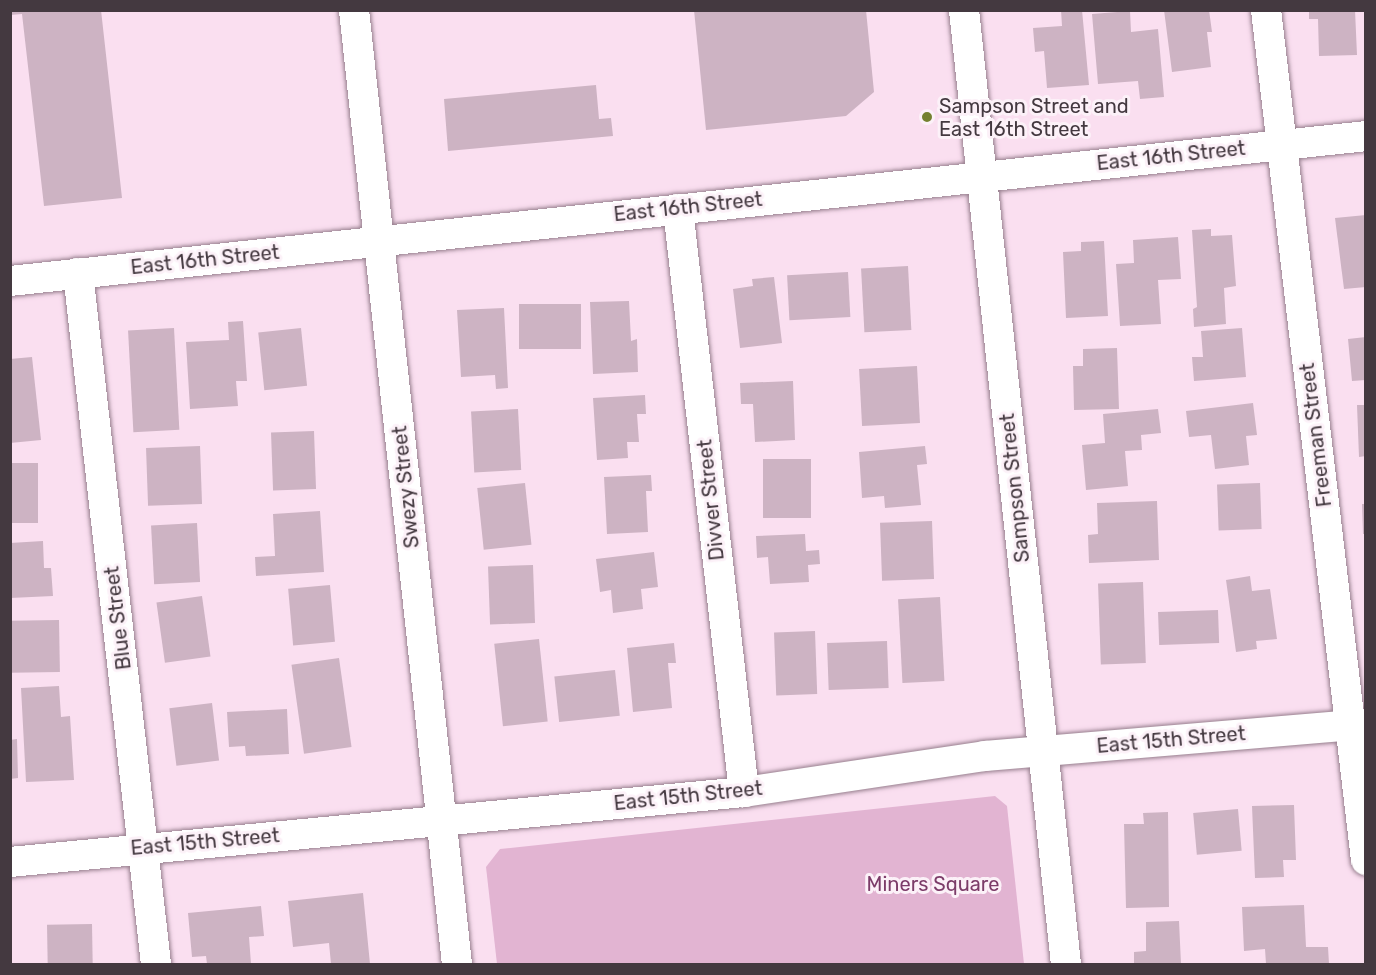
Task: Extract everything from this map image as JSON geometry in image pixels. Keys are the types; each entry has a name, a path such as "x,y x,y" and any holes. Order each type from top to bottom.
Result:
{"street":[{"name":"Swezy Street","path":"354,10 457,964"},
{"name":"Sampson Street","path":"964,10 979,177 1066,964"},
{"name":"Freeman Street","path":"1266,10 1280,145 1358,724 1365,860"},
{"name":"East 16th Street","path":"10,281 1365,136"},
{"name":"Divver Street","path":"678,208 744,792"},
{"name":"Blue Street","path":"78,273 156,964"},
{"name":"East 15th Street","path":"10,862 144,847 744,792 1044,751 1358,724"}],"green space":[{"name":"Miners Square","path":"995,796 1007,806 1024,964 497,964 486,867 500,849"}],"building":[{"path":"10,10 101,10 122,198 44,206 22,14 10,15"},
{"path":"694,10 866,10 874,92 846,116 706,130"},
{"path":"1061,10 1082,10 1089,85 1047,88 1044,51 1035,52 1033,28 1062,26"},
{"path":"1164,10 1209,10 1212,32 1207,32 1211,67 1172,72"},
{"path":"1309,10 1355,10 1357,55 1319,56 1318,19 1309,19"},
{"path":"1130,11 1131,32 1158,29 1164,97 1140,99 1138,81 1098,84 1092,14"},
{"path":"596,85 599,119 611,118 613,136 448,151 444,99"},
{"path":"1366,215 1366,287 1344,289 1335,218"},
{"path":"1211,229 1211,236 1232,235 1236,286 1224,288 1226,324 1194,327 1193,309 1197,307 1192,230"},
{"path":"1178,237 1181,279 1158,280 1161,324 1120,326 1116,264 1134,263 1133,240"},
{"path":"1104,241 1108,316 1066,318 1063,252 1081,251 1081,242"},
{"path":"908,266 911,330 864,332 861,268"},
{"path":"848,272 850,317 789,320 787,275"},
{"path":"774,277 782,343 740,348 733,289 753,286 752,279"},
{"path":"629,301 631,341 637,339 638,372 593,374 590,302"},
{"path":"519,304 581,304 581,349 519,349"},
{"path":"504,308 508,388 496,389 495,375 461,377 457,310"},
{"path":"243,321 247,381 236,381 238,406 190,409 186,342 229,340 228,322"},
{"path":"174,328 179,430 133,432 128,330"},
{"path":"301,328 307,386 264,390 258,332"},
{"path":"1242,328 1246,377 1194,381 1192,357 1203,357 1201,331"},
{"path":"1366,337 1366,380 1352,381 1348,339"},
{"path":"1117,348 1119,409 1074,410 1073,366 1083,366 1083,349"},
{"path":"32,357 41,440 10,443 10,359"},
{"path":"917,366 920,423 862,426 859,369"},
{"path":"793,381 795,440 755,442 753,404 741,404 740,383"},
{"path":"645,395 646,414 637,414 639,442 627,442 628,458 597,460 593,398"},
{"path":"1253,403 1257,435 1246,436 1249,465 1215,469 1211,435 1189,437 1186,411"},
{"path":"1357,405 1366,405 1366,456 1359,457"},
{"path":"518,409 521,470 474,472 471,411"},
{"path":"1158,409 1161,433 1141,435 1142,450 1125,451 1128,486 1086,490 1082,445 1105,443 1103,414"},
{"path":"314,431 316,489 273,490 271,433"},
{"path":"200,446 202,504 148,506 146,448"},
{"path":"925,446 927,464 917,465 921,505 885,508 884,496 862,498 859,452"},
{"path":"763,459 811,459 811,518 763,518"},
{"path":"10,463 38,463 38,523 10,523"},
{"path":"651,475 652,491 646,491 648,532 607,534 604,477"},
{"path":"525,483 531,545 484,550 477,488"},
{"path":"1260,483 1262,529 1219,530 1217,485"},
{"path":"1157,501 1159,560 1089,563 1088,535 1098,534 1097,503"},
{"path":"1362,504 1366,504 1366,534 1363,534"},
{"path":"320,511 324,572 256,576 255,557 275,556 273,514"},
{"path":"932,521 934,579 882,581 880,523"},
{"path":"197,523 200,582 154,584 151,525"},
{"path":"805,534 806,551 819,550 820,564 808,565 809,582 770,584 768,557 757,558 756,536"},
{"path":"43,541 44,568 51,568 53,596 10,598 10,543"},
{"path":"654,552 658,587 641,589 643,609 613,613 611,590 600,592 596,559"},
{"path":"533,565 535,623 490,625 488,567"},
{"path":"1250,576 1252,591 1270,589 1277,639 1256,641 1257,649 1236,652 1226,580"},
{"path":"1143,582 1146,663 1101,665 1098,584"},
{"path":"330,585 335,642 293,645 288,589"},
{"path":"202,596 210,656 165,663 156,602"},
{"path":"940,597 944,681 902,683 898,599"},
{"path":"1218,610 1219,643 1159,645 1158,612"},
{"path":"59,620 60,672 11,673 10,621"},
{"path":"815,631 817,694 776,695 774,632"},
{"path":"539,639 548,722 503,726 494,644"},
{"path":"887,641 889,688 829,690 827,643"},
{"path":"674,643 676,663 668,663 672,708 633,712 627,648"},
{"path":"339,658 352,747 304,754 291,665"},
{"path":"615,670 620,716 559,722 554,676"},
{"path":"59,686 61,717 70,716 74,780 26,782 21,688"},
{"path":"212,703 219,761 176,766 169,708"},
{"path":"287,709 289,754 246,756 245,746 229,747 227,712"},
{"path":"17,739 18,778 10,779 10,740"},
{"path":"1294,805 1296,860 1283,860 1284,877 1255,878 1252,806"},
{"path":"1238,809 1242,851 1197,855 1193,813"},
{"path":"1168,812 1169,907 1126,908 1124,824 1144,824 1143,813"},
{"path":"363,893 370,964 331,964 329,943 293,947 288,901"},
{"path":"1304,905 1306,947 1328,947 1329,964 1266,964 1265,949 1244,951 1242,907"},
{"path":"261,906 264,936 249,937 251,964 207,964 206,956 192,957 188,913"},
{"path":"1179,921 1181,964 1134,964 1134,952 1146,951 1146,922"},
{"path":"92,924 93,964 48,964 47,925"}],"place":[{"name":"Sampson Street and East 16th Street","path":"927,117"}]}
